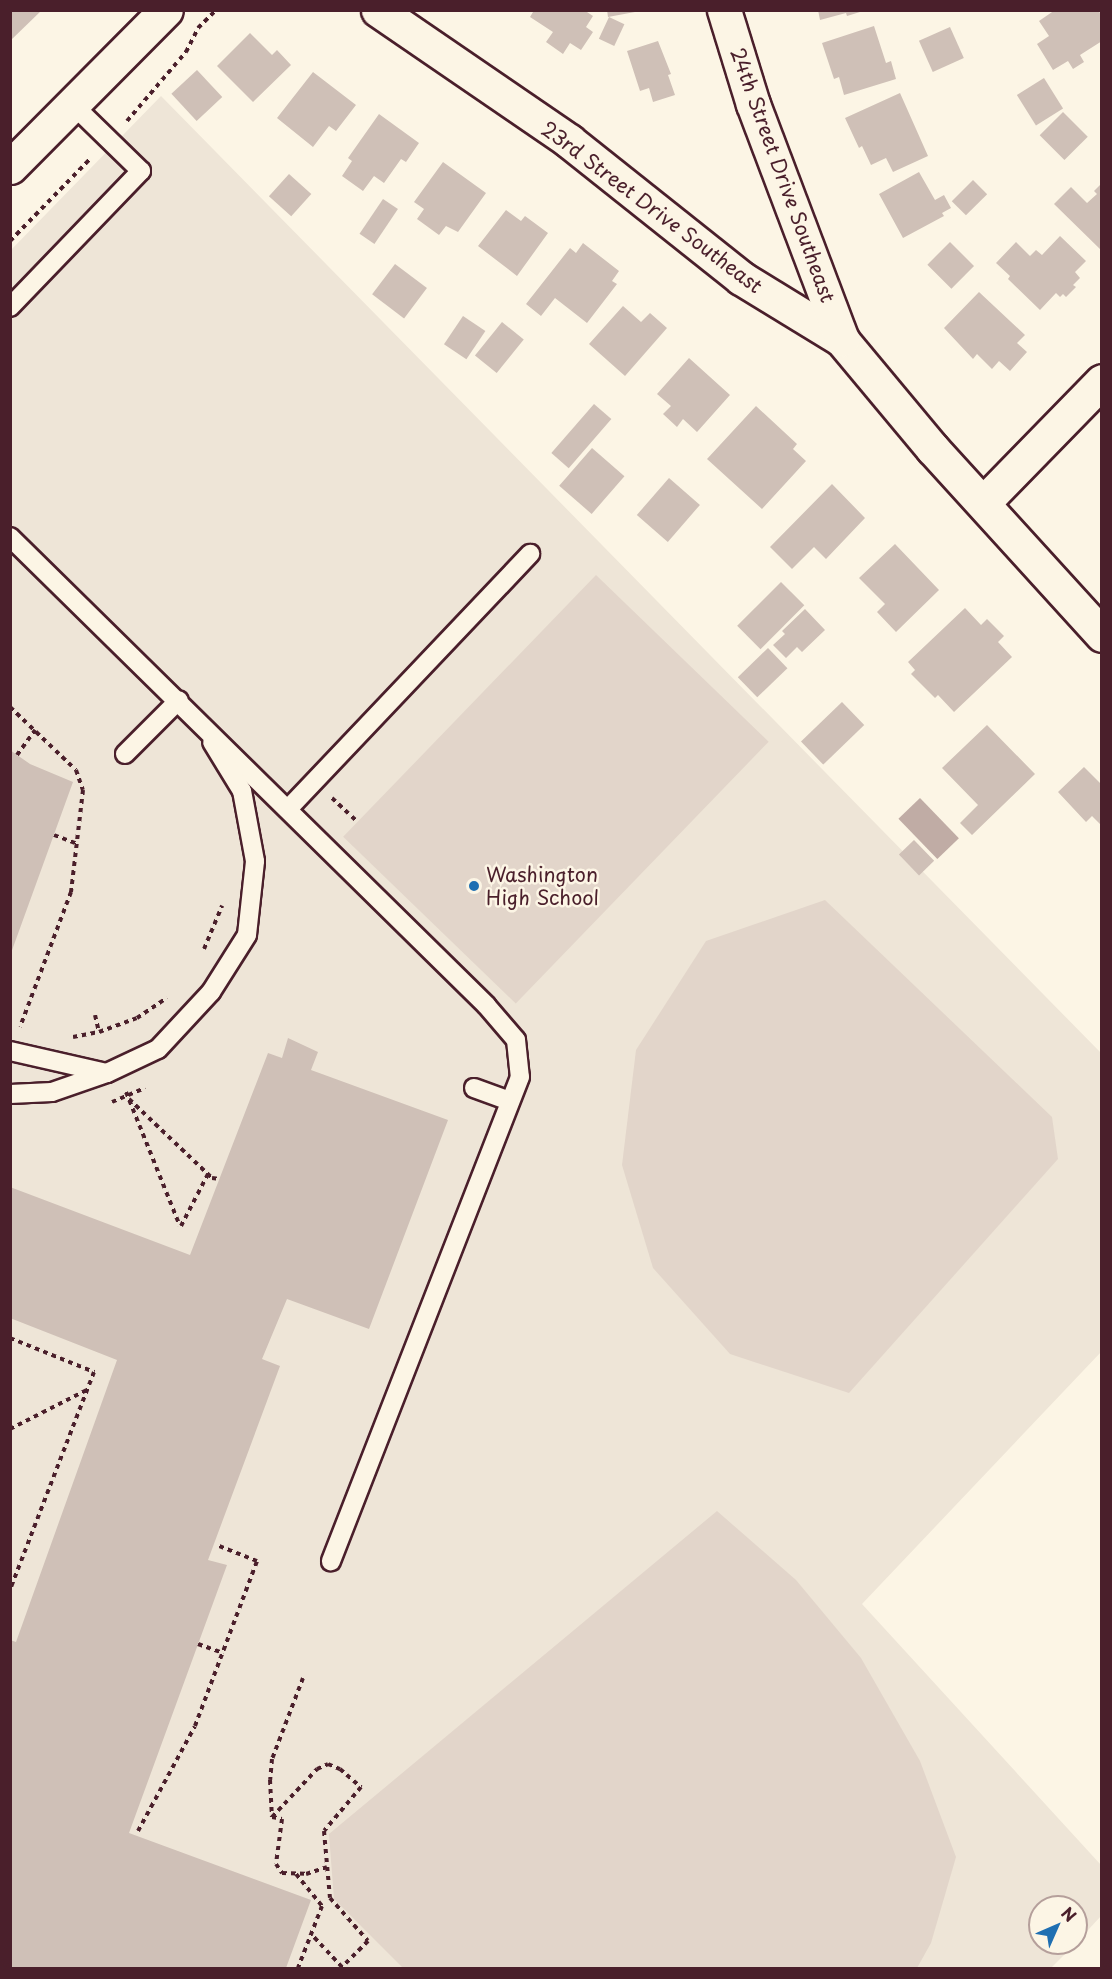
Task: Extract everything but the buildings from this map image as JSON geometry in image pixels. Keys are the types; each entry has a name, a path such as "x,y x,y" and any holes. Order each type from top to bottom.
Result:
{"street":[{"path":"10,167 166,10"},
{"name":"23rd Street Drive Southeast","path":"378,10 569,141 741,278 842,340 932,448 1101,635"},
{"name":"24th Street Drive Southeast","path":"724,10 753,104 842,340"},
{"path":"983,503 1101,381"}],"lane":[{"path":"10,307 141,171 72,104"},
{"path":"10,537 179,700 486,1005 516,1040 520,1077 331,1561"},
{"path":"288,809 530,554"},
{"path":"125,754 179,700"},
{"path":"10,1094 52,1092 111,1071 158,1049 211,992 246,935 255,861 242,791 197,718"},
{"path":"10,1051 111,1071"},
{"path":"474,1088 510,1101"}],"path":[{"path":"10,706 76,770 83,790 71,892 19,1030"},
{"path":"17,755 35,730"},
{"path":"325,791 357,821"},
{"path":"54,835 77,844"},
{"path":"200,957 210,937 223,896"},
{"path":"67,1038 99,1032 137,1018 175,990"},
{"path":"95,1015 99,1032"},
{"path":"10,1028 27,1033"},
{"path":"111,1071 127,1097 180,1226 208,1174"},
{"path":"127,1097 208,1174 220,1179"},
{"path":"10,1338 94,1372 10,1590"},
{"path":"10,1429 87,1390"},
{"path":"138,1831 188,1743 257,1561 219,1546"},
{"path":"198,1644 223,1653"},
{"path":"272,1817 270,1780 272,1759 303,1678"},
{"path":"272,1817 317,1769 328,1764 340,1768 361,1787 324,1831 330,1898 368,1941 342,1967 311,1934"},
{"path":"272,1817 282,1819 276,1864 282,1873 306,1874 327,1867"},
{"path":"295,1874 322,1906 298,1968"}],"shaded area":[{"name":"Washington High School","path":"161,96 1101,1053 1101,1352 862,1604 1101,1865 1101,1916 1088,1930 1088,1895 1028,1895 1028,1955 1064,1955 1051,1968 11,1968 10,251"},
{"path":"596,575 769,742 516,1004 343,837"},
{"path":"920,798 959,838 937,859 898,819"},
{"path":"825,900 1052,1117 1058,1159 849,1393 730,1354 653,1268 622,1165 636,1050 706,941"},
{"path":"717,1511 796,1580 861,1658 920,1761 956,1857 931,1943 917,1968 403,1968 334,1899 329,1834"}],"place":[{"name":"Washington High School","path":"474,886"}]}
